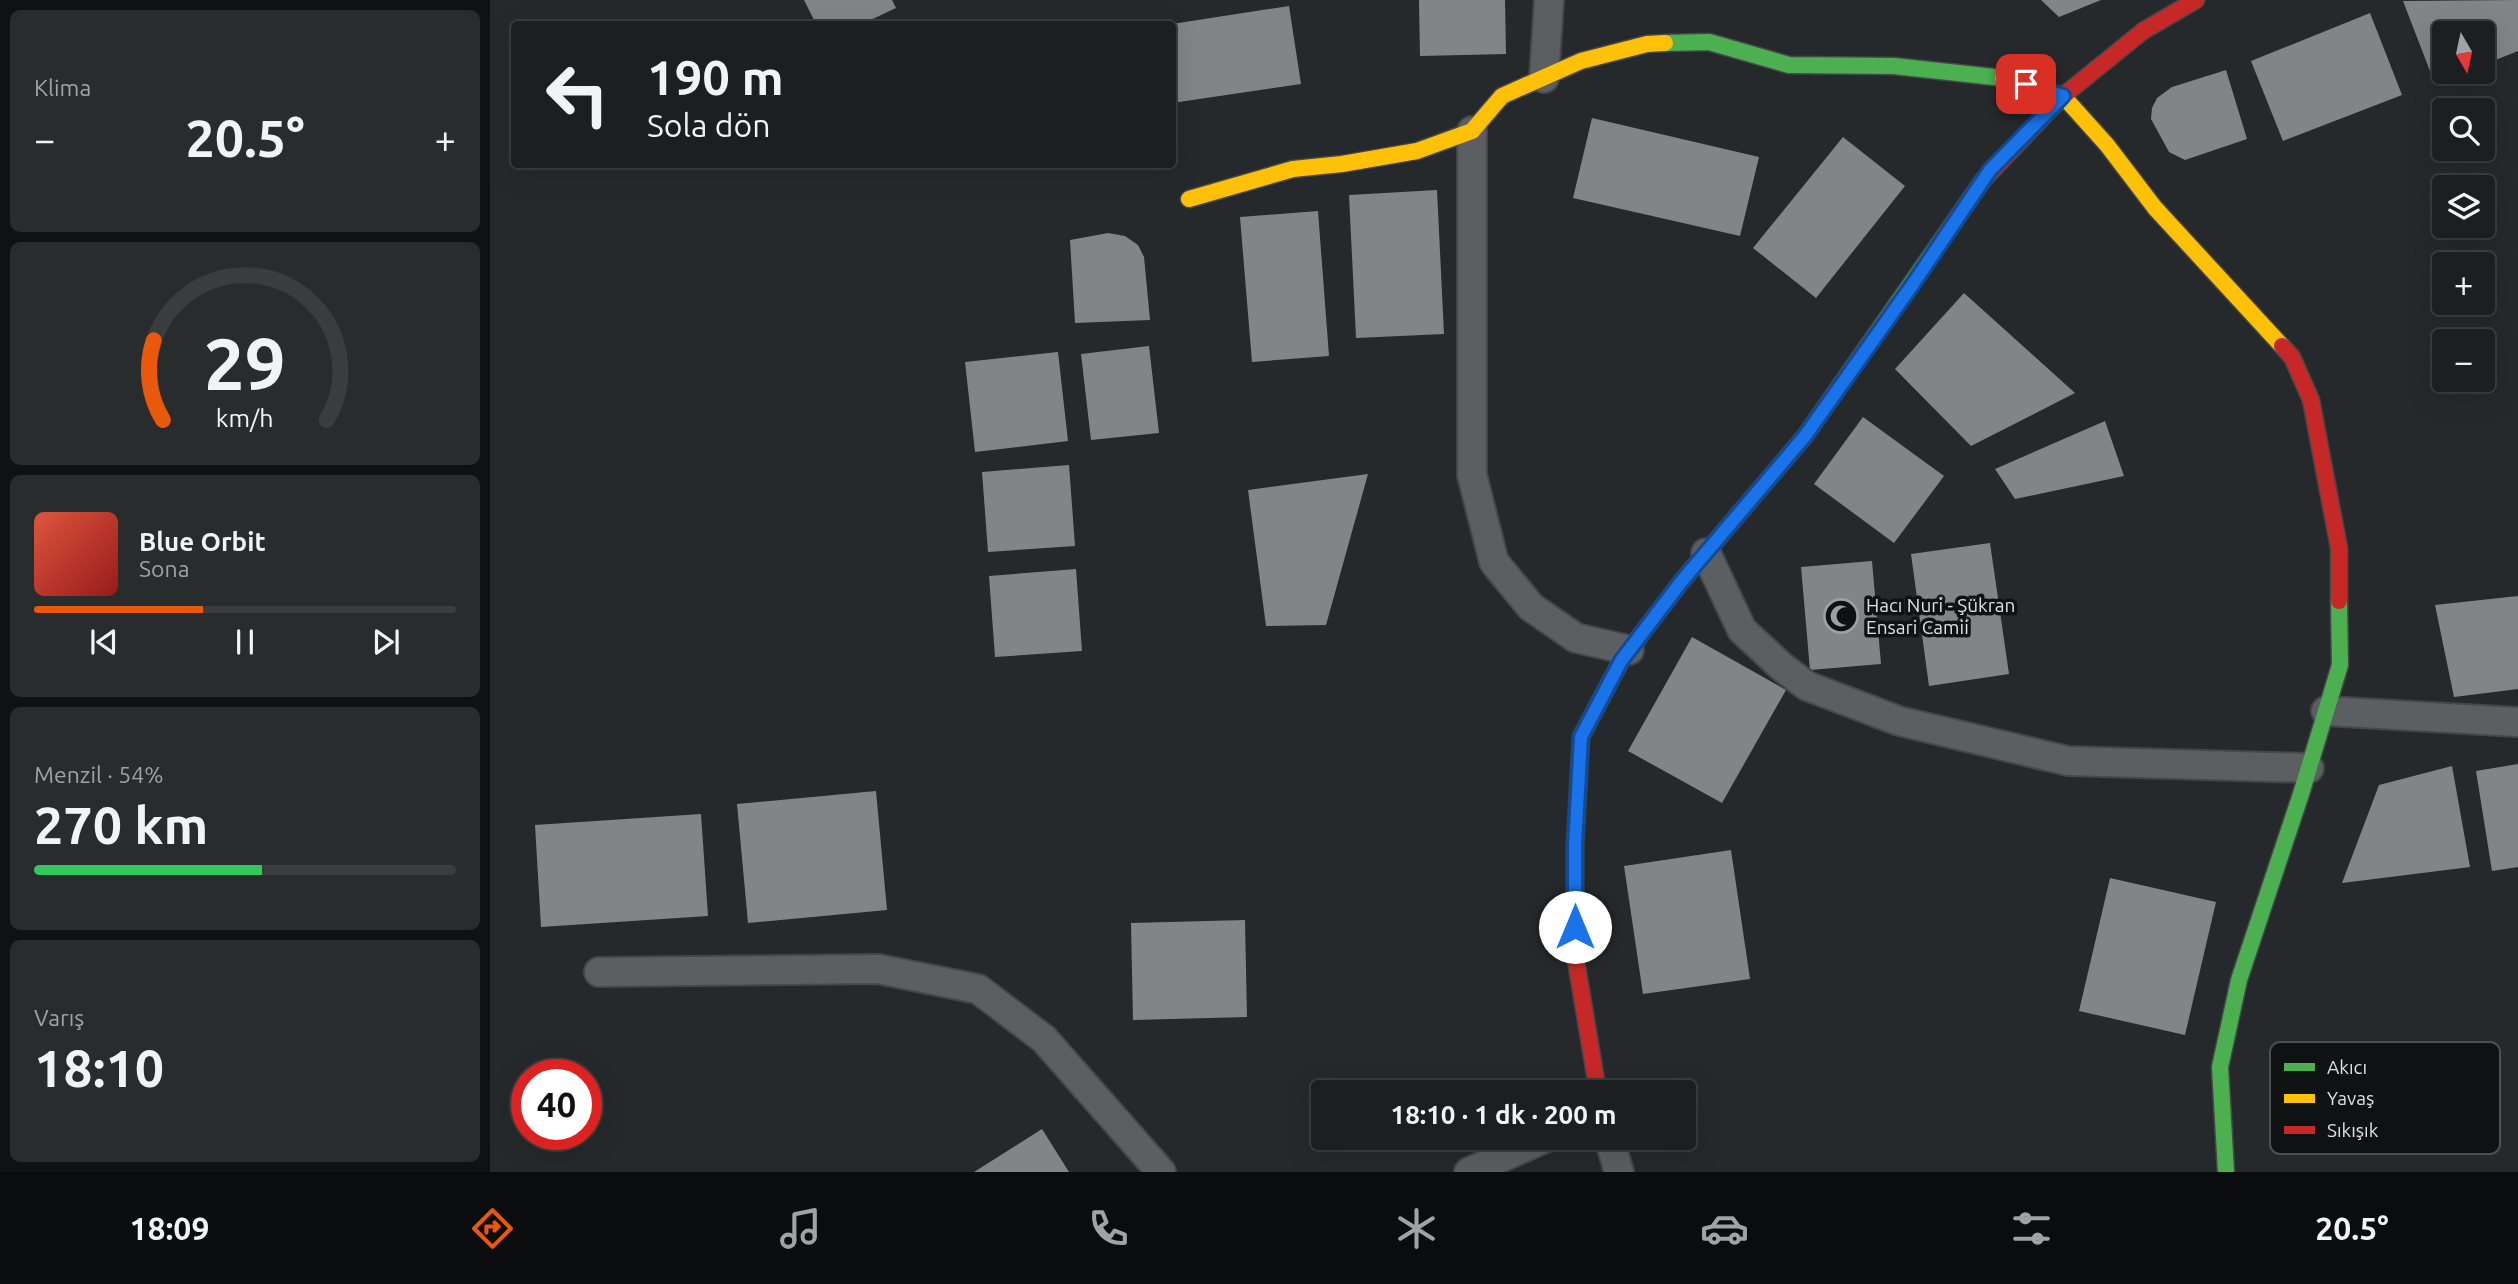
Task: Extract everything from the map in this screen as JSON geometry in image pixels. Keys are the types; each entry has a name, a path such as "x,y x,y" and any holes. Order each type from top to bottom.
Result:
{"street":[{"path":"1544,78 1549,0"},
{"path":"1596,1080 1575,955 1575,845 1581,737 1621,661 1706,553 1805,436 1990,170 2063,96 2143,31 2196,0"},
{"path":"1189,200 1293,169 1417,151 1472,131 1502,96 1581,61 1647,44 1709,42 1789,65 1894,66 2008,79 2063,96 2108,145 2155,208 2291,357 2311,400 2339,548 2340,665 2239,980 2220,1067 2226,1172"},
{"path":"1472,131 1472,475 1494,562 1531,607 1576,638 1629,650"},
{"path":"1706,553 1742,630 1781,666 1807,686 1899,721 2068,761 2309,768"},
{"path":"2326,711 2518,722"},
{"path":"599,972 878,969 978,989 1044,1039 1161,1172"},
{"path":"1469,1172 1518,1150"},
{"path":"1613,1150 1619,1172"}],"building":[{"path":"804,0 892,0 896,8 868,21 814,21"},
{"path":"1419,0 1505,0 1506,54 1420,56"},
{"path":"2041,0 2101,0 2059,17"},
{"path":"2518,0 2518,51 2496,60 2496,21 2432,21 2432,76 2403,1"},
{"path":"1289,6 1301,84 1176,102 1176,23"},
{"path":"2370,13 2402,95 2283,141 2251,61"},
{"path":"2226,70 2247,139 2185,160 2169,152 2151,119 2157,98 2172,87"},
{"path":"1592,118 1759,157 1740,236 1573,198"},
{"path":"1843,137 1905,186 1816,298 1753,248"},
{"path":"1437,190 1444,334 1356,338 1349,195"},
{"path":"1318,211 1329,356 1252,362 1240,217"},
{"path":"1108,233 1125,236 1138,245 1144,257 1150,320 1075,323 1070,240"},
{"path":"1964,293 2075,393 1971,446 1895,369"},
{"path":"1149,346 1159,433 1091,440 1081,354"},
{"path":"1058,352 1068,441 975,452 965,362"},
{"path":"1863,417 1944,476 1894,543 1814,484"},
{"path":"2105,421 2124,476 2015,499 1995,469"},
{"path":"1069,465 1075,546 988,552 982,472"},
{"path":"1368,474 1326,625 1266,626 1248,490"},
{"path":"1990,543 2009,674 1929,686 1911,554"},
{"name":"Hacı Nuri - Şükran Ensari Camii","path":"1872,561 1881,664 1810,670 1801,567"},
{"path":"1076,569 1082,651 995,657 989,576"},
{"path":"2518,596 2518,689 2454,697 2435,605"},
{"path":"1692,637 1786,690 1722,803 1628,751"},
{"path":"2518,764 2518,867 2492,871 2476,771"},
{"path":"2452,766 2470,867 2342,883 2379,785"},
{"path":"876,791 887,910 748,923 737,804"},
{"path":"701,814 708,916 541,927 535,825"},
{"path":"1731,850 1750,979 1643,994 1624,866"},
{"path":"2110,878 2216,902 2185,1035 2079,1011"},
{"path":"1245,920 1247,1017 1133,1020 1131,923"},
{"path":"1042,1129 1069,1172 974,1172"}],"traffic: fast":[{"path":"1665,43 1709,42 1789,65 1894,66 2003,78"},
{"path":"1583,733 1621,661 1681,582 1805,436 1984,179"},
{"path":"2226,1172 2220,1067 2239,980 2301,794 2340,665 2339,601"}],"traffic: slow":[{"path":"1189,199 1293,169 1417,151 1472,131 1502,96 1581,61 1647,44 1665,43"},
{"path":"2003,78 2063,96 2107,145 2155,208 2282,346"}],"traffic: jam":[{"path":"1984,179 2063,96 2143,31 2196,0"},
{"path":"2282,346 2292,357 2311,400 2339,548 2339,601"},
{"path":"1583,733 1575,845 1575,955 1596,1080"}],"place":[{"name":"Hacı Nuri - Şükran Ensari Camii","path":"1841,616"}],"route":[{"path":"1575,927 1575,845 1581,737 1621,661 1681,582 1805,436 1990,170 2063,96 2026,84"}]}
